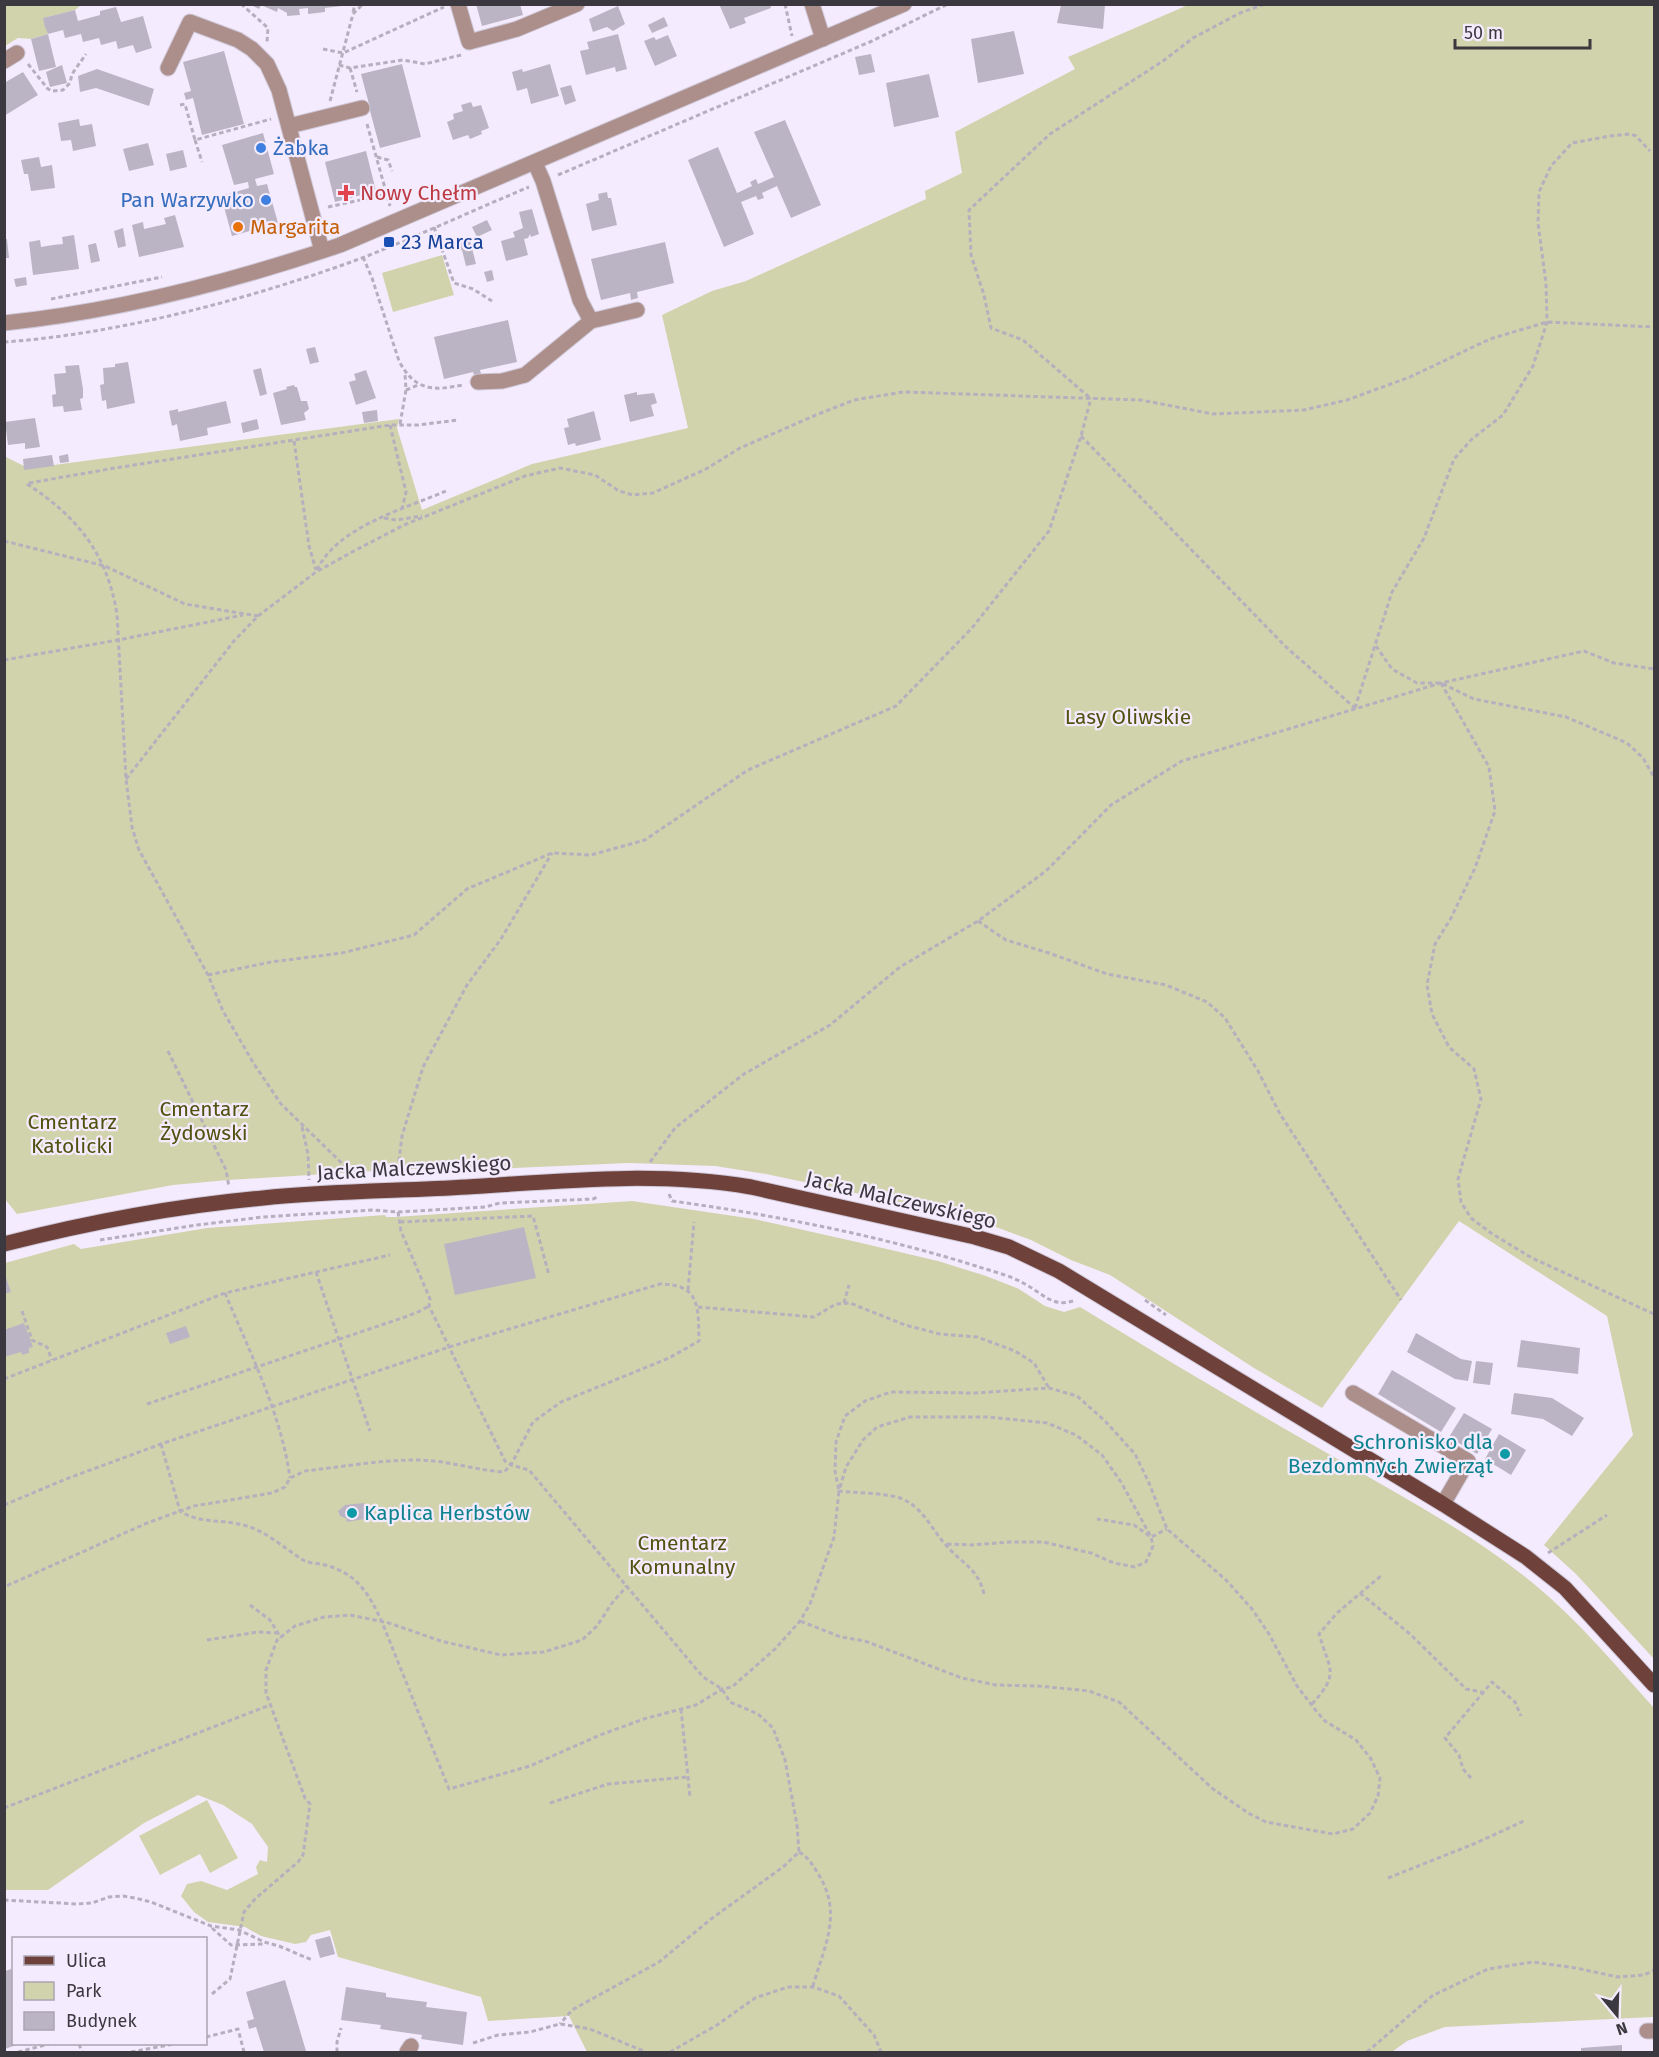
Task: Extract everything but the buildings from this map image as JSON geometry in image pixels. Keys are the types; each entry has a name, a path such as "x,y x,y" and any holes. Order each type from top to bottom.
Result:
{"main road":[{"name":"Jacka Malczewskiego","path":"5,1243 65,1228 129,1216 266,1197 639,1178 715,1181 751,1187 954,1232 1009,1247 1059,1271 1443,1504 1533,1562 1565,1588 1654,1685"}],"street":[{"path":"458,4 469,42 517,29 577,4"},
{"path":"4,323 117,307 196,290 322,251 387,226 904,4"},
{"path":"816,7 823,39"},
{"path":"168,68 190,22 238,40 252,49 267,64 279,90 288,120 322,251"},
{"path":"288,120 327,116 362,108"},
{"path":"535,163 543,181 580,300 591,321"},
{"path":"478,382 502,381 525,375 591,321 637,310"},
{"path":"1353,1393 1468,1461 1443,1504"}],"path":[{"path":"241,4 268,28 267,64"},
{"path":"327,116 355,4"},
{"path":"353,14 363,4"},
{"path":"323,49 343,53 448,4"},
{"path":"785,4 792,38"},
{"path":"1091,398 1023,340 990,328 984,295 971,255 969,210 1050,134 1163,61 1193,38 1265,4"},
{"path":"339,65 350,68 403,60 425,64 463,54 469,42"},
{"path":"11,57 52,91 63,90 70,83 72,74 86,54"},
{"path":"350,68 391,206 382,210"},
{"path":"180,105 185,104 202,162"},
{"path":"195,140 288,120"},
{"path":"1355,708 1392,592 1424,538 1454,459 1472,439 1503,415 1533,366 1547,322 1546,283 1538,223 1539,192 1551,166 1572,143 1610,136 1630,134 1639,138 1650,151"},
{"path":"376,157 388,160 392,171"},
{"path":"326,208 388,194"},
{"path":"434,227 454,283 473,289 492,301"},
{"path":"363,257 399,362 405,372 418,385 439,390 478,382"},
{"path":"48,299 166,277"},
{"path":"126,779 234,641 258,616 316,572 394,530 525,476 560,468 595,475 619,491 633,495 653,493 706,469 740,448 854,400 903,392 1141,400 1213,414 1304,410 1347,400 1410,377 1491,339 1547,322 1654,327"},
{"path":"400,424 406,390 405,372"},
{"path":"406,390 418,385"},
{"path":"208,975 271,962 342,953 414,935 467,890 552,853 591,855 645,840 748,770 897,706 972,628 1049,531 1081,436 1091,398"},
{"path":"356,1178 281,1104 254,1064 223,1011 208,975 139,850 132,826 126,779 114,594 105,566 92,543 74,520 46,496 27,484 390,425 418,425 458,420"},
{"path":"390,425 406,492 402,509"},
{"path":"1081,436 1285,646 1355,708"},
{"path":"294,440 309,546 316,572"},
{"path":"316,572 320,563 351,533 446,490"},
{"path":"382,518 396,520 429,515"},
{"path":"4,541 105,566 185,604 258,616"},
{"path":"4,660 248,614"},
{"path":"1376,646 1392,669 1417,682 1441,683 1474,699 1566,717 1627,743 1643,758 1654,777"},
{"path":"639,1178 675,1128 744,1074 830,1025 900,967 978,921 1046,871 1111,805 1182,761 1441,683 1584,651 1614,663 1654,669"},
{"path":"1441,683 1489,766 1495,811 1475,868 1451,918 1435,944 1427,985 1432,1014 1449,1047 1474,1069 1481,1099 1458,1179 1461,1202 1470,1218 1532,1258 1654,1314"},
{"path":"397,1174 402,1136 423,1067 467,985 501,939 552,853"},
{"path":"978,921 1005,940 1107,974 1166,985 1207,1002 1225,1018 1258,1071 1280,1114 1401,1300"},
{"path":"168,1051 226,1170 229,1189"},
{"path":"302,1125 308,1154 309,1181"},
{"path":"667,1191 672,1201 752,1212 941,1255 1023,1283 1054,1302 1066,1304 1079,1299"},
{"path":"96,1240 263,1217 373,1210 399,1212 485,1207 500,1203 593,1199 606,1192"},
{"path":"400,1205 401,1231 430,1299 429,1306 506,1461 511,1465 529,1470 703,1677 722,1689 730,1702 758,1714 773,1728 785,1760 797,1825 799,1852"},
{"path":"400,1222 533,1216 549,1275"},
{"path":"688,1290 694,1222"},
{"path":"4,1379 225,1293 390,1255"},
{"path":"316,1272 369,1431"},
{"path":"4,1505 161,1444 353,1379 449,1347 660,1284 675,1284 688,1290 698,1307 699,1341 669,1358 561,1402 532,1422 511,1465 504,1472 459,1463 416,1460 305,1472 290,1478"},
{"path":"844,1303 849,1285"},
{"path":"4,1587 89,1548 194,1506 272,1493 285,1487 290,1478 286,1452 271,1407 225,1293"},
{"path":"698,1307 814,1317 836,1304 850,1303 905,1325 940,1334 977,1337 1015,1351 1034,1363 1049,1388"},
{"path":"147,1404 429,1306"},
{"path":"22,1311 32,1340 47,1347 52,1360"},
{"path":"800,1621 842,1637 865,1641 962,1678 996,1685 1089,1691 1119,1702 1213,1790 1266,1822 1334,1834 1353,1828 1370,1814 1378,1796 1380,1778 1371,1758 1356,1740 1325,1721 1297,1686 1269,1634 1252,1609 1226,1580 1167,1529 1135,1454 1105,1421 1077,1396 1049,1388 976,1393 891,1392 865,1401 845,1416 836,1442 835,1472 839,1491"},
{"path":"161,1444 180,1511 193,1519 244,1525 258,1531 307,1562 341,1571 360,1584 370,1595 448,1789 530,1766 600,1735 644,1719 696,1705 722,1689 732,1687 775,1649 800,1621 810,1604 834,1537 839,1491 846,1467 863,1440 877,1427 910,1417 989,1418 1047,1423 1076,1435 1102,1455 1121,1482 1151,1537 1153,1546 1146,1562 1135,1567 1114,1563 1091,1553 1043,1542 945,1544"},
{"path":"839,1491 899,1498 921,1510 945,1544 974,1571 981,1582 984,1594"},
{"path":"1533,1562 1607,1515"},
{"path":"1097,1519 1134,1526 1151,1537"},
{"path":"1151,1537 1167,1529"},
{"path":"1312,1704 1329,1683 1332,1671 1319,1634 1337,1613 1383,1575"},
{"path":"212,1994 230,1979 244,1912 255,1899 298,1862 303,1855 305,1845 310,1804 305,1798 266,1694 266,1670 277,1640 295,1626 324,1617 350,1615 382,1622 441,1641 501,1655 544,1652 582,1640 597,1626 627,1586"},
{"path":"1360,1593 1410,1634 1466,1689 1482,1692"},
{"path":"250,1605 270,1620 281,1638"},
{"path":"207,1640 258,1632 278,1633"},
{"path":"1471,1778 1463,1769 1459,1755 1445,1738 1482,1692 1492,1682 1515,1702 1521,1716"},
{"path":"4,1808 270,1705"},
{"path":"681,1709 690,1797"},
{"path":"550,1803 608,1784 688,1777"},
{"path":"1388,1878 1476,1843 1526,1820"},
{"path":"799,1852 807,1856 825,1884 832,1922 813,1987"},
{"path":"560,2024 572,2010 658,1962 711,1919 783,1867 799,1852"},
{"path":"4,1900 77,1904 123,1896 151,1902 211,1926 239,1930 312,1960"},
{"path":"211,1926 231,1945 272,1944"},
{"path":"1367,2052 1432,1996 1488,1970 1533,1962 1618,1977 1644,1975 1654,1970"},
{"path":"670,2052 717,2025 755,1998 788,1987 813,1987 839,1996 874,2035 881,2052"},
{"path":"473,2043 498,2035 530,2032 560,2024 590,2029 646,2052"},
{"path":"337,2052 341,2028"},
{"path":"207,2037 238,2029 244,2052"},
{"path":"19,2052 44,2045"},
{"path":"131,2052 164,2045"},
{"path":"19,2052 25,2052"}],"green space":[{"path":"5,5 81,5 75,10 44,18 48,34 31,39 18,38 5,46"},
{"name":"Lasy Oliwskie","path":"1188,5 1654,5 1654,1659 1576,1574 1544,1545 1633,1435 1607,1316 1459,1221 1322,1408 1254,1368 1110,1275 1071,1260 1031,1240 993,1226 931,1209 766,1174 715,1166 629,1163 489,1169 406,1169 173,1185 17,1214 4,1198 4,456 24,466 24,469 399,419 397,428 422,510 532,464 688,428 662,315 712,291 746,281 926,199 925,191 962,173 955,132 1075,69 1068,57"},
{"path":"442,255 454,295 393,312 382,273"},
{"name":"Cmentarz Komunalny","path":"632,1201 754,1219 938,1261 1019,1289 1045,1306 1064,1312 1080,1307 1433,1514 1485,1547 1534,1584 1581,1628 1654,1708 1654,2017 1445,2027 1407,2041 1392,2052 587,2052 569,2016 488,2021 481,1997 338,1957 330,1930 311,1935 306,1942 295,1944 261,1936 245,1927 208,1922 194,1912 181,1896 187,1884 201,1881 227,1890 258,1874 256,1867 260,1860 267,1862 268,1847 252,1824 223,1805 198,1795 144,1823 48,1890 5,1890 5,1263 74,1244 81,1249 207,1228"},
{"path":"207,1800 238,1858 210,1873 200,1854 160,1875 139,1836"}],"place":[{"name":"Żabka","path":"261,148"},
{"name":"Nowy Chełm","path":"346,193"},
{"name":"Pan Warzywko","path":"266,200"},
{"name":"Margarita","path":"238,227"},
{"name":"23 Marca","path":"389,242"},
{"name":"Schronisko dla Bezdomnych Zwierząt","path":"1505,1454"},
{"name":"Kaplica Herbstów","path":"352,1513"}],"park label":[{"name":"Cmentarz Żydowski","path":"204,1121"},
{"name":"Cmentarz Katolicki","path":"72,1134"}]}
